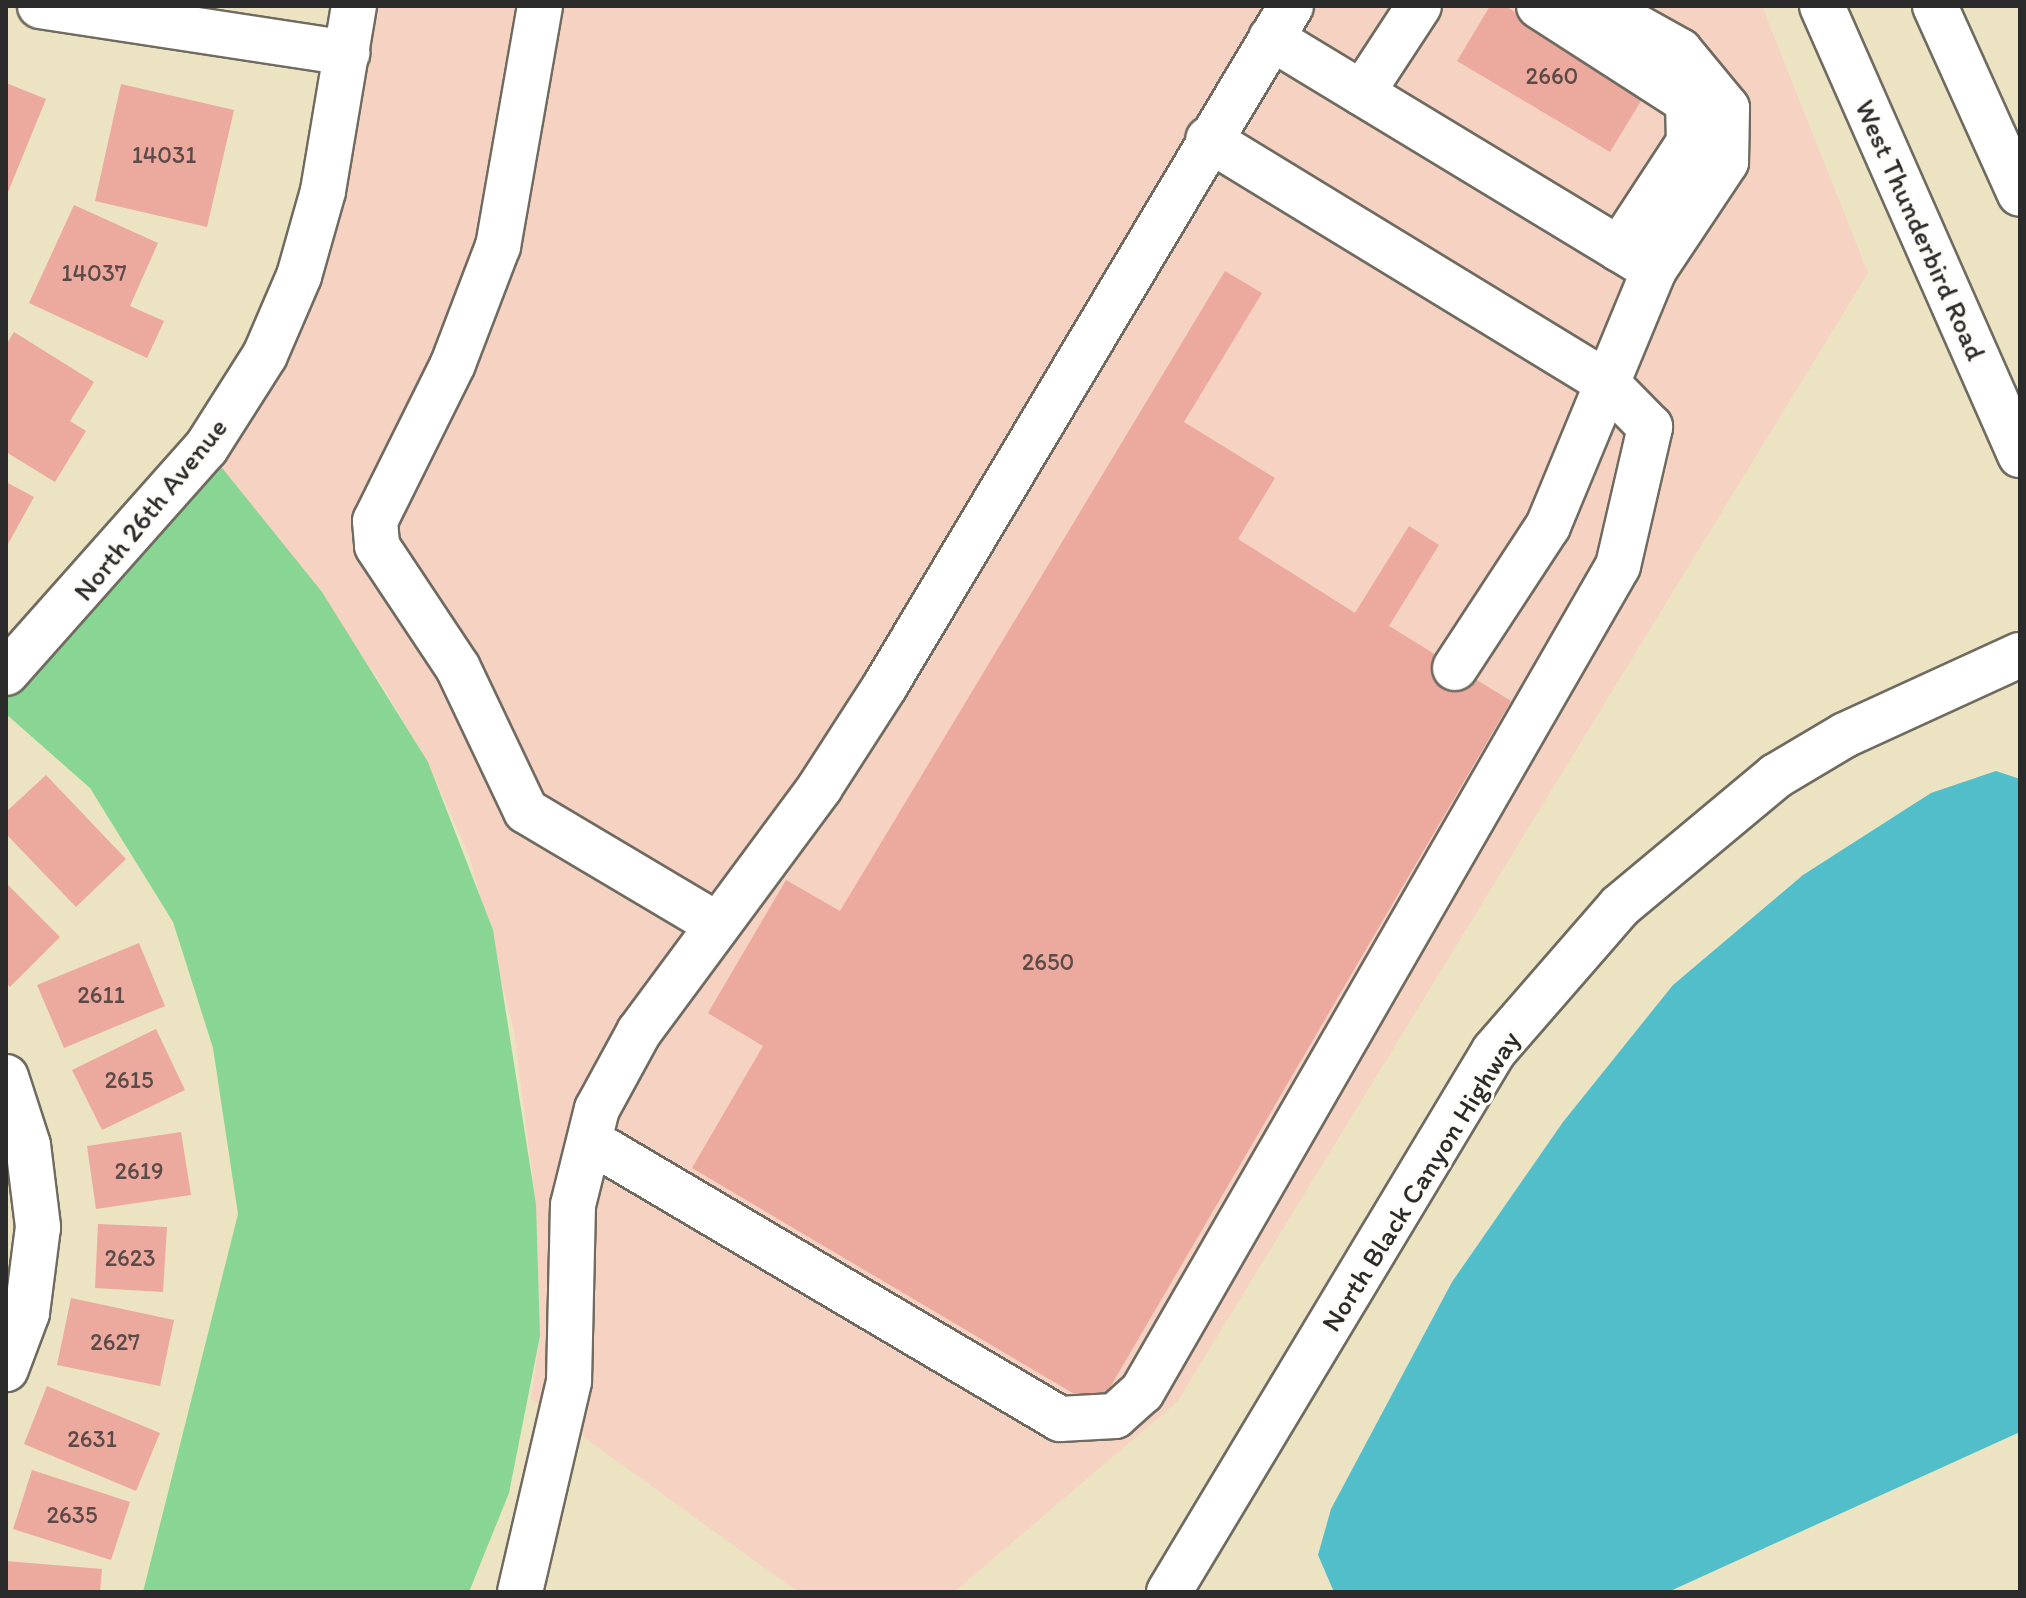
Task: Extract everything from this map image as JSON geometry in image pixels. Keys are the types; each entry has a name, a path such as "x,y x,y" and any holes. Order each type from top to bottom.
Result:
{"main road":[{"path":"40,6 347,53"},
{"name":"North 26th Avenue","path":"6,673 206,448 265,355 299,276 323,191 354,6"},
{"path":"540,6 498,246 453,364 375,521 377,546 458,668 526,811 718,925"},
{"path":"1362,93 1419,6"},
{"path":"1455,668 1548,526 1606,382 1637,259 1689,142 1688,102 1539,6"},
{"path":"1599,6 1680,51 1727,108 1726,162 1637,259"},
{"name":"West Thunderbird Road","path":"1822,6 2020,455"},
{"path":"1935,6 2020,194"},
{"path":"520,1592 569,1381 573,1205 597,1109 639,1032 885,686 1208,139 1281,22 1362,93 1637,259"},
{"path":"590,1141 1060,1419 1115,1416 1142,1392 1223,1261 1618,566 1650,427 1606,382 1208,139"},
{"name":"North Black Canyon Highway","path":"1169,1592 1494,1051 1620,906 1776,776 1845,735 2020,655"},
{"path":"6,1077 28,1145 38,1227 27,1313 6,1369"}],"shaded area":[{"path":"354,6 1762,6 1868,273 1177,1402 954,1592 798,1592 531,1399 540,1336 536,1204 514,1031 470,858 428,762 375,674 206,448 265,355"}],"green space":[{"path":"206,448 322,592 428,762 493,930 536,1204 540,1336 509,1493 469,1592 143,1592 238,1214 213,1048 173,922 90,788 6,714 6,673"}],"water":[{"path":"1996,771 2020,779 2020,1432 1668,1592 1334,1592 1318,1555 1331,1509 1452,1282 1563,1122 1673,985 1803,875 1931,793"}],"building":[{"path":"1490,6 1505,6 1647,91 1610,152 1457,61"},
{"path":"6,83 46,99 6,197"},
{"path":"121,84 234,110 207,227 95,201"},
{"path":"74,205 158,243 130,306 164,321 147,358 29,303"},
{"path":"1225,271 1262,293 1184,422 1275,478 1238,539 1355,613 1409,526 1439,545 1389,626 1511,701 1098,1408 692,1168 763,1046 708,1013 786,880 840,911"},
{"path":"14,332 94,382 70,421 86,431 55,482 6,452 6,345"},
{"path":"6,482 34,497 8,544 6,543"},
{"path":"46,775 126,859 76,907 6,834 6,812"},
{"path":"6,883 60,937 10,987 6,983"},
{"path":"139,943 165,1006 64,1048 37,985"},
{"path":"156,1029 185,1090 102,1130 72,1070"},
{"path":"181,1132 191,1195 96,1209 87,1146"},
{"path":"98,1224 167,1227 163,1292 95,1288"},
{"path":"71,1298 174,1320 160,1386 57,1365"},
{"path":"47,1386 160,1433 136,1491 24,1444"},
{"path":"32,1470 130,1502 111,1560 13,1529"},
{"path":"6,1561 102,1569 100,1592 6,1592"}]}
